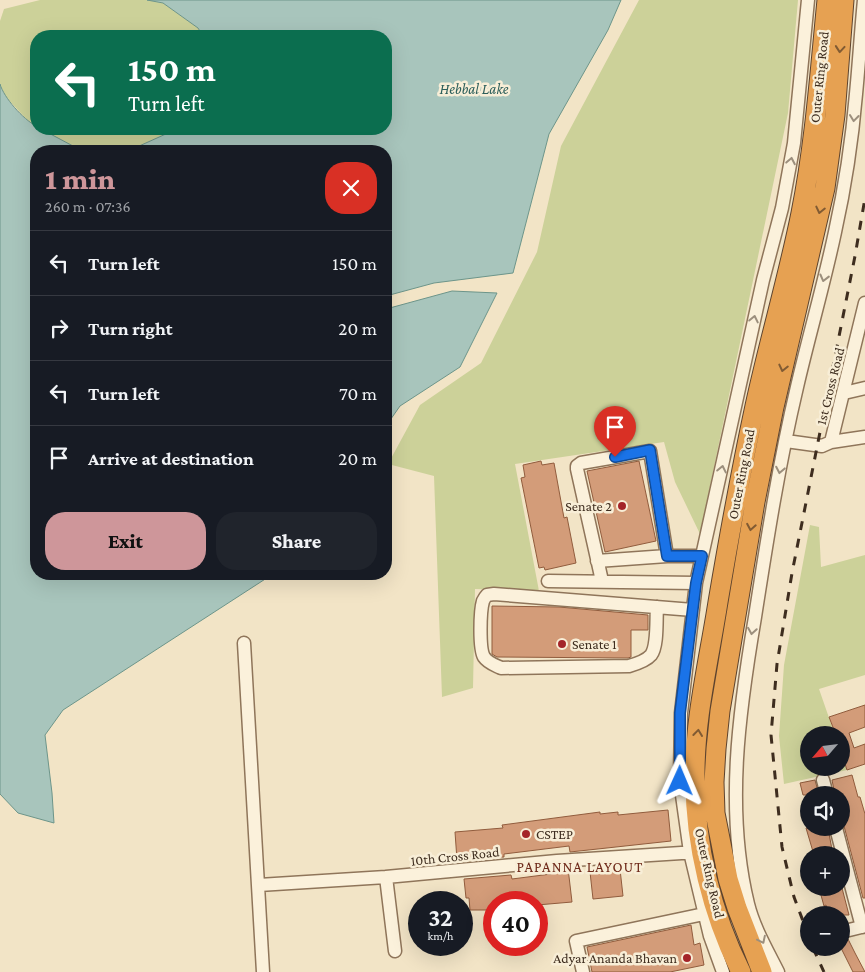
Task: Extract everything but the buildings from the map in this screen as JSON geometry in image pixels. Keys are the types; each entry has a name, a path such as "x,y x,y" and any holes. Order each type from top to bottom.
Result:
{"highway":[{"name":"Outer Ring Road","path":"727,972 709,884 696,852 695,780 701,710 733,514 755,405 801,212 820,82 827,0"},
{"name":"Outer Ring Road","path":"762,972 743,907 728,879 715,812 716,749 720,711 757,493 774,407 825,188 835,115 844,0"}],"street":[{"path":"723,950 704,914 696,852 680,781 680,713 696,583 763,280 782,208 793,152 808,0"},
{"path":"778,972 758,931 743,907 735,807 738,746 747,664 769,530 797,385 844,188 856,94 864,0"},
{"name":"1st Cross Road","path":"865,303 831,442 865,437"},
{"path":"844,393 865,388"},
{"path":"786,441 822,446 831,442"},
{"path":"602,581 577,470 581,463 650,450 667,556"},
{"path":"597,561 667,556 702,556"},
{"path":"548,580 696,583"},
{"path":"657,607 654,648 650,656 640,663 629,666 501,668 491,664 484,656 481,646 482,608 483,600 487,595 501,594 657,607 693,610"},
{"path":"244,643 263,972"},
{"path":"823,780 825,786"},
{"path":"838,836 863,926 850,930"},
{"name":"10th Cross Road","path":"259,885 386,877 557,861 696,852"},
{"path":"386,877 395,951"},
{"path":"582,972 576,941 704,914"}],"green space":[{"path":"40,0 147,0 163,3 199,30 30,30 30,123 3,94 0,84 0,21 4,9"},
{"path":"639,0 798,0 788,113 700,534 675,482 664,442 515,464 539,591 475,589 473,688 442,697 434,476 392,465 392,457 420,405 481,363 537,252 561,146"},
{"path":"52,135 164,135 141,145 71,145"},
{"path":"810,525 819,527 821,567 865,555 865,675 819,689 832,726 800,726 800,776 820,776 784,784 779,736 784,665"}],"water":[{"name":"Hebbal Lake","path":"147,0 621,0 608,30 549,134 513,273 434,283 392,294 392,145 141,145 164,135 392,135 392,30 199,30 163,3"},
{"path":"0,84 10,102 30,122 30,135 52,135 71,145 30,145 30,580 264,580 63,710 45,735 54,823 18,813 0,794"},
{"path":"452,291 497,293 460,367 400,406 392,417 392,307"}],"railway":[{"path":"800,913 794,897 782,847 771,735 777,664 792,573 865,198"},
{"path":"817,956 824,972"}],"place":[{"name":"Senate 2","path":"622,506"},
{"name":"Senate 1","path":"562,644"},
{"name":"CSTEP","path":"526,834"},
{"name":"Adyar Ananda Bhavan","path":"687,958"}],"district":[{"name":"PAPANNA LAYOUT","path":"580,867"}],"route":[{"path":"615,457 650,450 667,556 702,556 696,583 680,713 680,781"}]}
